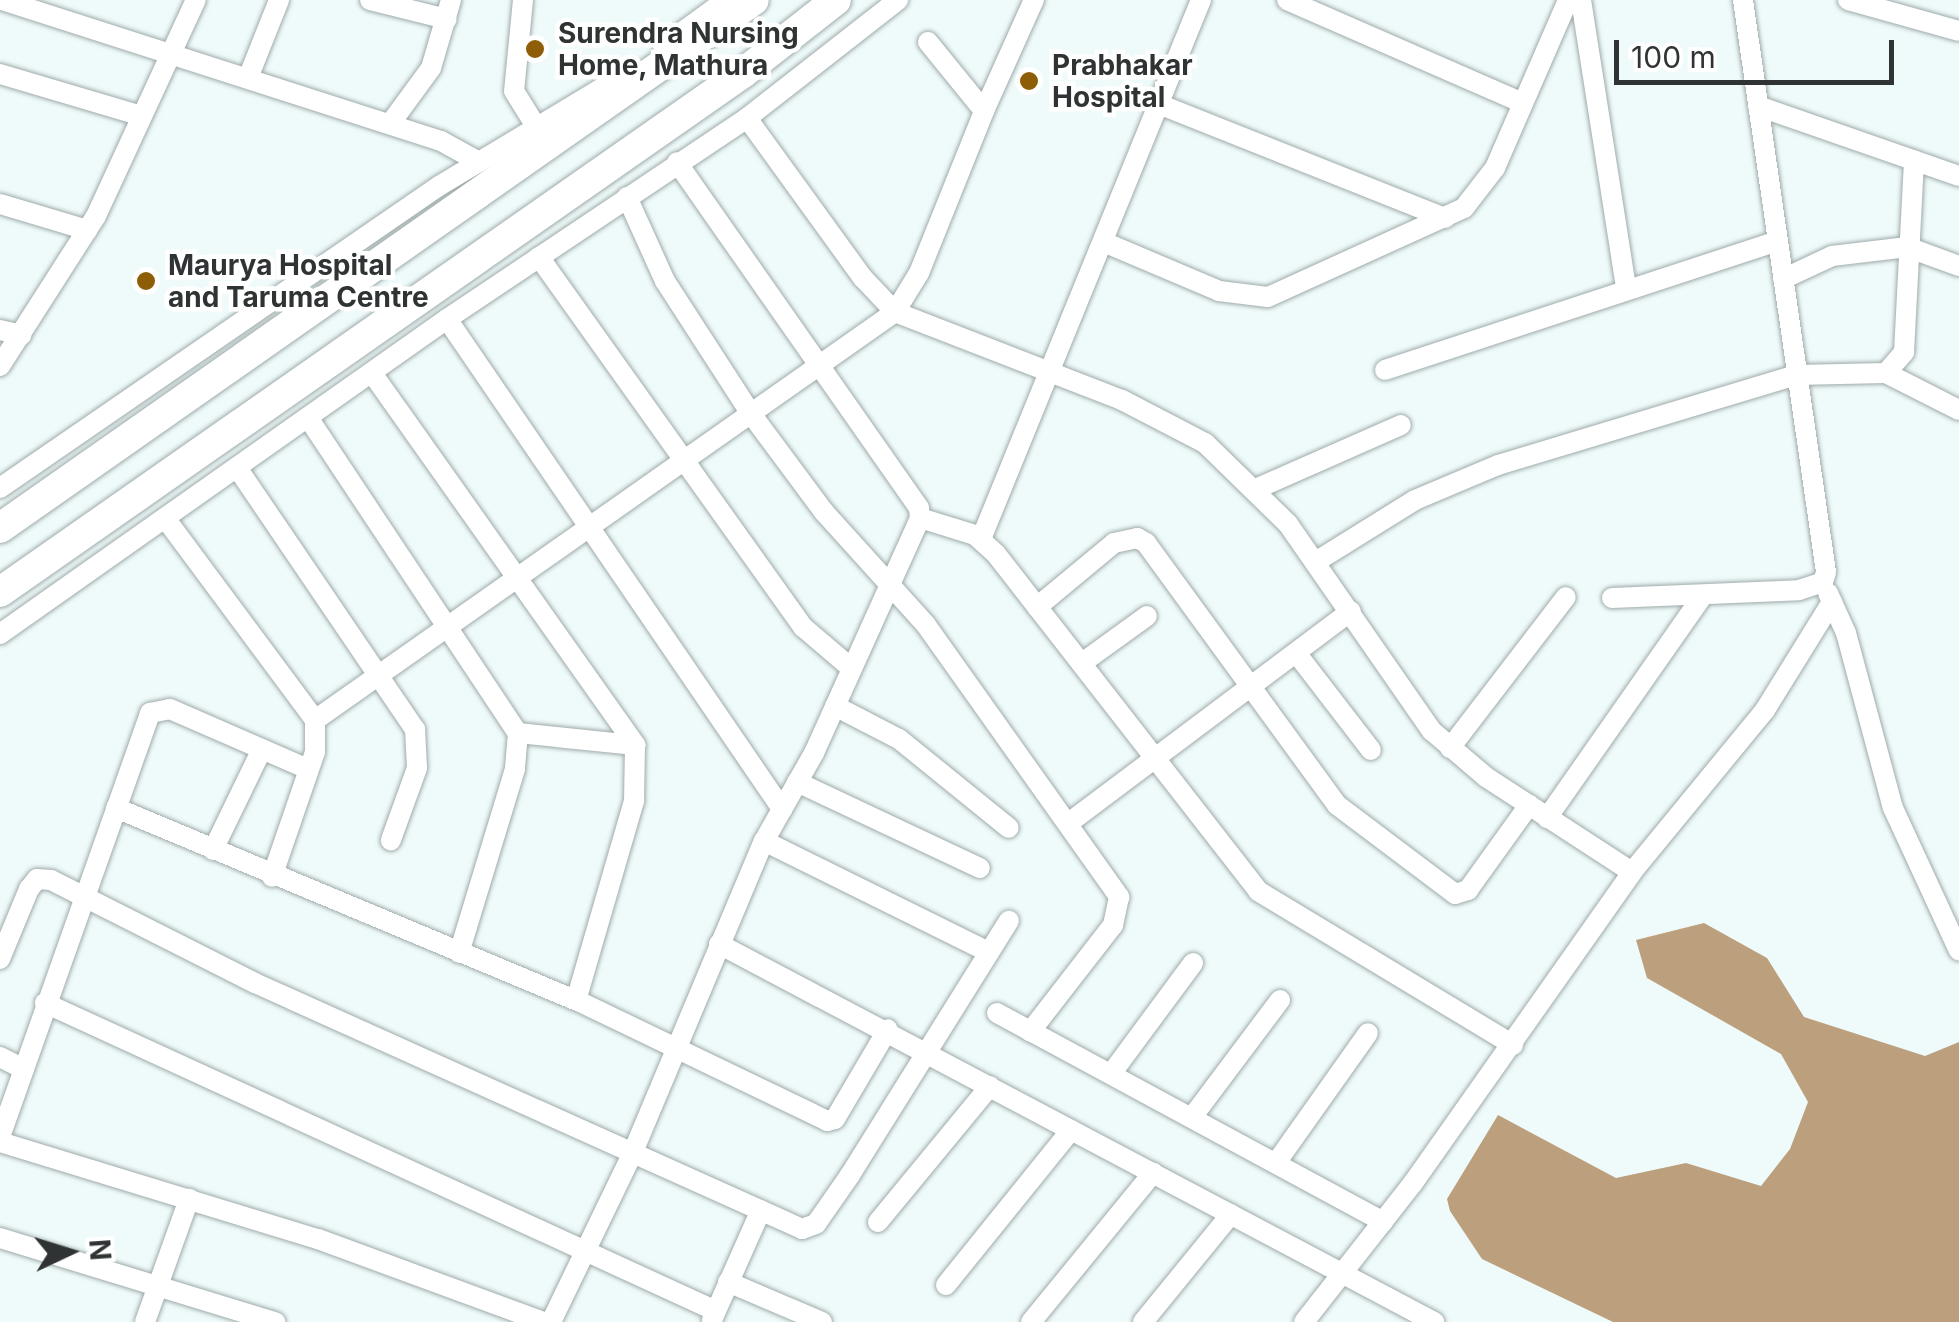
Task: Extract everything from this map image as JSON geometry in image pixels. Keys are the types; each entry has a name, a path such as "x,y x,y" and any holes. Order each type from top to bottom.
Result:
{"highway":[{"path":"0,528 754,0"},
{"path":"0,592 743,73 836,0"}],"street":[{"path":"2,0 390,124 479,162"},
{"path":"0,366 87,230 196,0"},
{"path":"248,78 280,0"},
{"path":"370,0 449,10 431,68 390,124"},
{"path":"523,0 514,91 537,128"},
{"path":"0,488 479,162 537,128 726,0"},
{"path":"0,634 446,319 747,118 898,0"},
{"path":"314,720 513,575 895,312 919,273 1034,0"},
{"path":"981,540 1048,371 1106,243 1156,102 1201,0"},
{"path":"1287,0 1523,103"},
{"path":"1106,243 1219,292 1268,296 1445,218 1480,194 1568,0"},
{"path":"1581,0 1626,288"},
{"path":"1743,0 1826,560 1823,582 1893,808 1959,951"},
{"path":"1848,0 1959,30"},
{"path":"928,42 984,111"},
{"path":"0,74 142,116"},
{"path":"1156,102 1445,218"},
{"path":"1758,106 1959,176"},
{"path":"747,118 862,278 895,312 1174,425 1258,488 1317,561 1413,706 1450,748 1632,872"},
{"path":"1886,373 1904,352 1914,160"},
{"path":"677,162 818,362 920,518 981,540 1082,663 1224,855 1277,907 1512,1045"},
{"path":"628,197 664,281 749,411 824,512 891,585 1070,822 1121,907 1030,1032"},
{"path":"0,204 87,230"},
{"path":"1385,370 1778,241"},
{"path":"1783,279 1844,254 1908,247 1959,266"},
{"path":"539,257 802,627 850,668"},
{"path":"446,319 782,809"},
{"path":"0,330 21,336"},
{"path":"372,373 635,745 634,801 576,1000"},
{"path":"1317,561 1457,481 1796,375 1886,373 1959,410"},
{"path":"308,419 518,734 516,770 459,953"},
{"path":"1258,488 1401,425"},
{"path":"238,468 378,673 419,745 391,840"},
{"path":"165,518 314,720 317,740 272,877"},
{"path":"551,1322 633,1152 764,841 835,706 920,518"},
{"path":"1038,607 1114,544 1137,538 1345,812 1455,894 1468,890 1529,805"},
{"path":"1612,598 1799,590 1823,582"},
{"path":"1548,818 1703,596"},
{"path":"1450,748 1566,597"},
{"path":"1304,1322 1383,1222 1632,872 1765,710 1832,602"},
{"path":"1070,822 1351,612"},
{"path":"1082,663 1146,616"},
{"path":"1297,654 1371,750"},
{"path":"835,706 899,739 1008,828"},
{"path":"308,769 170,709 156,710 145,720 0,1139 190,1198 543,1322"},
{"path":"518,734 635,745"},
{"path":"213,850 262,749"},
{"path":"797,782 980,868"},
{"path":"116,808 272,877 576,1000 827,1122 835,1119 888,1029"},
{"path":"764,841 989,952"},
{"path":"0,959 37,880 87,896 255,983 802,1230 816,1224 1008,921"},
{"path":"719,944 927,1049 1344,1274 1409,1317 1434,1322"},
{"path":"1111,1074 1194,962"},
{"path":"1193,1116 1280,1000"},
{"path":"46,1003 587,1251 714,1317 761,1210"},
{"path":"997,1013 1383,1222"},
{"path":"1276,1162 1368,1033"},
{"path":"0,1057 24,1068"},
{"path":"878,1222 990,1086"},
{"path":"946,1285 1071,1130"},
{"path":"1031,1322 1153,1173"},
{"path":"144,1322 190,1198"},
{"path":"1143,1322 1231,1214"},
{"path":"0,1238 275,1322"},
{"path":"728,1282 822,1322"}],"shaded area":[{"path":"1704,923 1767,958 1804,1017 1925,1056 1959,1042 1959,1322 1613,1322 1482,1259 1450,1211 1447,1199 1498,1115 1616,1178 1686,1163 1761,1186 1790,1149 1808,1102 1781,1054 1647,978 1636,940"}],"place":[{"name":"Surendra Nursing Home, Mathura","path":"535,49"},
{"name":"Prabhakar Hospital","path":"1029,81"},
{"name":"Maurya Hospital and Taruma Centre","path":"146,281"}]}
